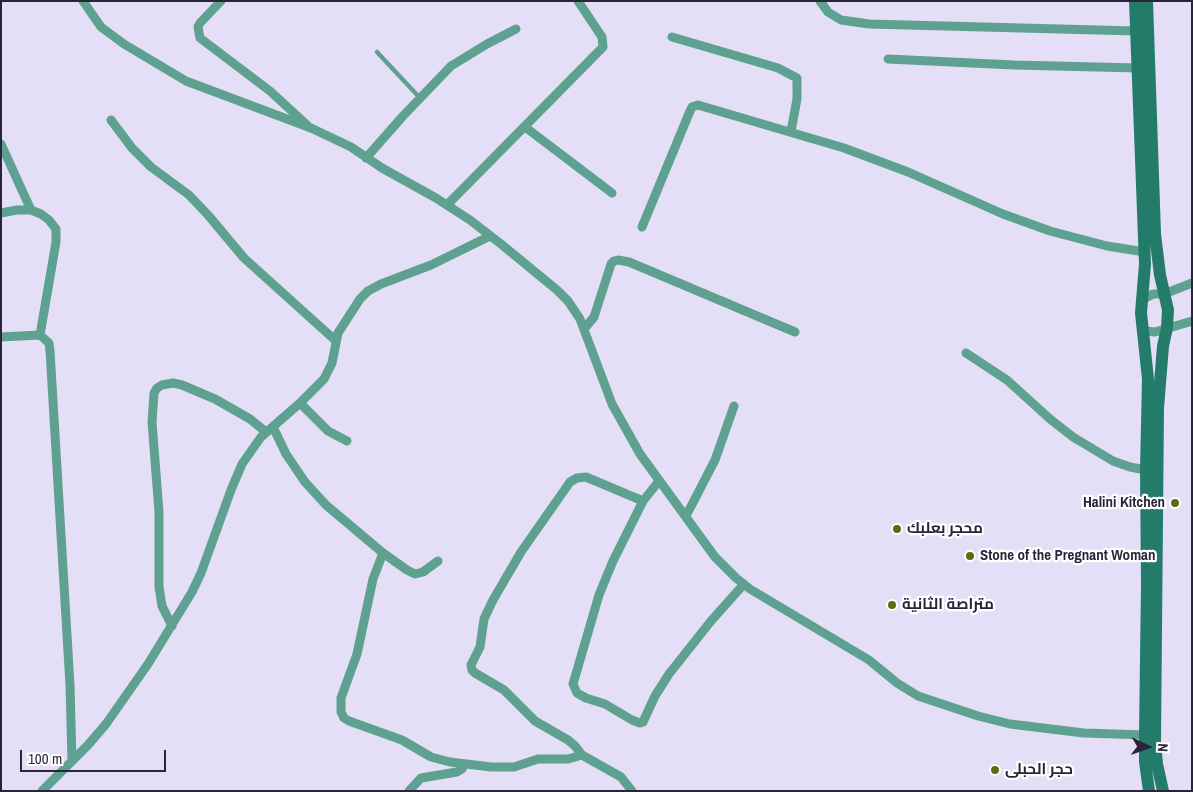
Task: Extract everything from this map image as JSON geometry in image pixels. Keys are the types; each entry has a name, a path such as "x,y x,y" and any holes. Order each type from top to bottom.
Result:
{"main road":[{"path":"1135,1 1145,252 1141,313 1148,379 1145,762 1149,791"},
{"path":"1148,1 1157,248 1168,310 1158,408 1155,741 1157,764 1163,791"}],"street":[{"path":"83,1 94,19 109,34 179,76 196,85 311,128 351,147 366,158 447,206 490,236 557,290 568,301 584,328 597,368 612,404 630,438 659,481 715,557 744,584 768,601 869,660 897,683 918,696 978,716 1010,724 1084,733 1145,736"},
{"path":"221,1 200,23 198,28 200,38 270,91 311,128"},
{"path":"820,1 834,17 841,20 869,24 1136,31"},
{"path":"447,206 603,47 602,37 578,2"},
{"path":"366,158 451,66 516,29"},
{"path":"672,37 778,68 797,78 797,99 791,131"},
{"path":"888,59 1058,67 1138,68"},
{"path":"642,227 690,111 695,106 706,106 791,131 891,165 960,196 1025,222 1107,246 1145,252"},
{"path":"112,120 132,148 151,167 189,195 212,219 244,258 336,341"},
{"path":"525,127 612,193"},
{"path":"1,144 30,210"},
{"path":"1,213 30,210 40,214 53,224 57,234 40,335"},
{"path":"42,791 88,745 123,702 188,601 201,573 236,476 248,454 269,430 324,379 330,368 340,329 360,299 368,291 381,284 431,265 490,236"},
{"path":"584,328 594,317 611,264 618,260 629,262 795,332"},
{"path":"1142,300 1153,294 1164,294 1192,283"},
{"path":"1142,328 1152,332 1192,321"},
{"path":"1,338 40,335 49,343 70,685 72,761"},
{"path":"966,353 1007,380 1072,437 1113,461 1146,470"},
{"path":"172,626 162,606 159,587 159,512 152,422 154,393 162,385 173,383 182,385 214,399 269,430 316,495 399,565 415,574 424,572 438,561"},
{"path":"300,403 328,431 347,441"},
{"path":"686,516 715,460 734,406"},
{"path":"632,791 621,777 582,755 568,740 536,721 504,690 472,670 471,665 480,647 484,619 493,600 521,552 570,482 577,478 590,479 643,501"},
{"path":"659,481 643,501 613,560 594,608 573,684 577,694 605,704 632,720 643,722 655,696 669,674 711,621 744,584"},
{"path":"383,553 373,579 357,654 342,691 341,712 348,721 393,736 432,757 450,762 491,767 514,767 538,759 568,759 582,755"},
{"path":"409,791 421,778 457,772 465,764"}],"lane":[{"path":"377,52 420,98"}],"place":[{"name":"Halini Kitchen","path":"1175,503"},
{"name":"محجر بعلبك","path":"897,529"},
{"name":"Stone of the Pregnant Woman","path":"970,556"},
{"name":"متراصة الثانية","path":"892,605"},
{"name":"حجر الحبلى","path":"995,770"}]}
